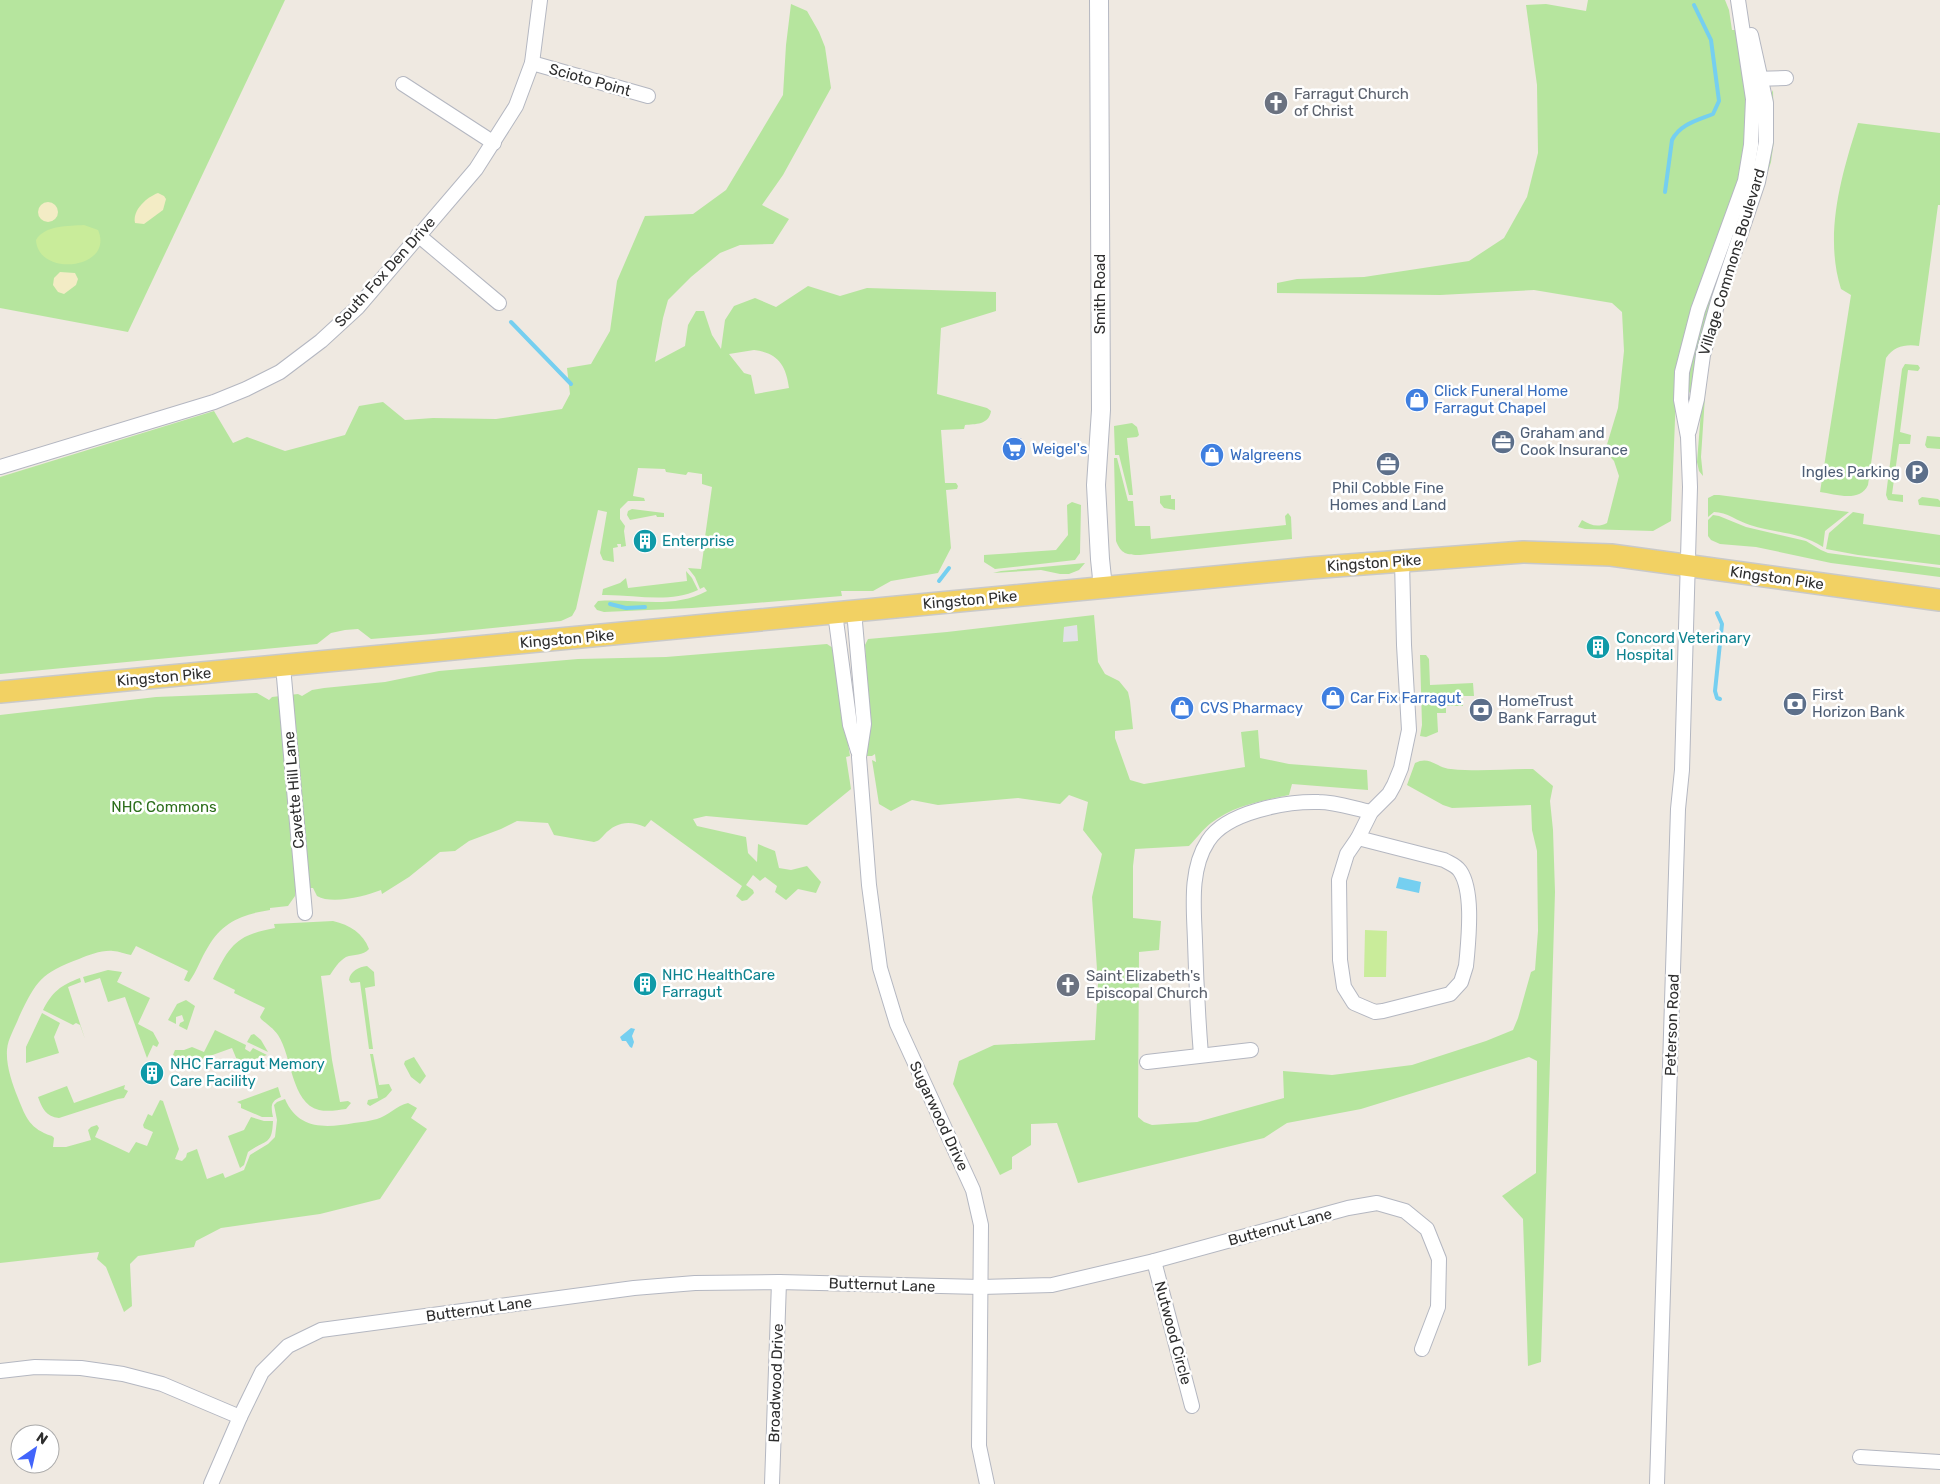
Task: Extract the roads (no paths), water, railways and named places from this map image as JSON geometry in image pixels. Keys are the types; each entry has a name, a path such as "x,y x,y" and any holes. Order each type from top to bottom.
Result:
{"main road":[{"name":"Kingston Pike","path":"0,692 1310,568 1523,552 1611,555 1940,600"}],"street":[{"name":"South Fox Den Drive","path":"0,468 214,402 280,372 321,341 358,307 418,234 476,169 494,143 516,106 532,63 540,0"},
{"name":"Smith Road","path":"1099,0 1101,410 1096,486 1103,588"},
{"name":"Village Commons Boulevard","path":"1688,437 1697,399 1703,354 1734,252 1758,182 1766,142 1766,103 1755,79 1739,0"},
{"name":"Scioto Point","path":"532,63 648,96"},
{"path":"1755,79 1786,78"},
{"name":"Village Commons Boulevard","path":"1689,566 1690,487 1688,437 1681,400 1682,372 1698,310 1745,181 1751,146 1755,79"},
{"path":"403,84 494,143"},
{"path":"418,234 499,303"},
{"path":"1721,246 1734,252"},
{"path":"1358,838 1444,860 1454,865 1460,871 1468,889 1468,943 1466,966 1461,982 1450,994 1375,1012 1354,1003 1344,987 1340,960 1339,880 1347,854 1372,812 1389,794 1394,785 1401,768 1409,730 1402,561"},
{"name":"Peterson Road","path":"1657,1484 1678,819 1682,770 1689,566"},
{"name":"Sugarwood Drive","path":"845,612 864,724 859,751 869,885 880,968 897,1024 973,1190 981,1225 979,1446 987,1484"},
{"name":"Sugarwood Drive","path":"845,612 847,706 850,725 859,751"},
{"name":"Cavette Hill Lane","path":"283,666 305,913"},
{"path":"847,706 862,704"},
{"path":"1201,1055 1196,988 1194,889 1202,852 1208,839 1220,827 1258,809 1320,802 1372,812"},
{"path":"1147,1062 1251,1050"},
{"name":"Butternut Lane","path":"211,1484 262,1372 288,1346 321,1330 634,1288 695,1283 779,1282 981,1287 1052,1285 1154,1261 1348,1208 1377,1203 1405,1211 1427,1229 1439,1259 1438,1307 1422,1350"},
{"name":"Nutwood Circle","path":"1154,1261 1192,1406"},
{"name":"Broadwood Drive","path":"772,1484 779,1282"},
{"path":"0,1371 35,1367 81,1368 123,1374 162,1384 240,1418"},
{"path":"1860,1457 1940,1462"}],"water":[{"path":"1399,877 1421,882 1419,893 1396,888"},
{"path":"631,1028 635,1029 632,1036 634,1042 632,1048 626,1041 622,1041 620,1037"}],"waterway":[{"path":"1665,192 1672,140 1685,126 1713,114 1719,101 1711,40 1694,5"},
{"path":"511,322 571,384"},
{"path":"939,581 949,568"},
{"path":"610,604 626,608 645,607"},
{"path":"1717,613 1722,624 1715,691 1717,698 1720,699"},
{"path":"1721,635 1731,641"}],"place":[{"name":"Farragut Church of Christ","path":"1276,103"},
{"name":"Click Funeral Home Farragut Chapel","path":"1417,400"},
{"name":"Graham and Cook Insurance","path":"1503,442"},
{"name":"Weigel's","path":"1014,449"},
{"name":"Walgreens","path":"1212,455"},
{"name":"Phil Cobble Fine Homes and Land","path":"1388,464"},
{"name":"Ingles Parking","path":"1917,472"},
{"name":"Enterprise","path":"645,541"},
{"name":"Concord Veterinary Hospital","path":"1598,647"},
{"name":"Car Fix Farragut","path":"1333,698"},
{"name":"First Horizon Bank","path":"1795,704"},
{"name":"CVS Pharmacy","path":"1182,708"},
{"name":"HomeTrust Bank Farragut","path":"1481,710"},
{"name":"NHC HealthCare Farragut","path":"645,984"},
{"name":"Saint Elizabeth's Episcopal Church","path":"1068,985"},
{"name":"NHC Farragut Memory Care Facility","path":"152,1073"}],"park label":[{"name":"NHC Commons","path":"164,807"}]}
